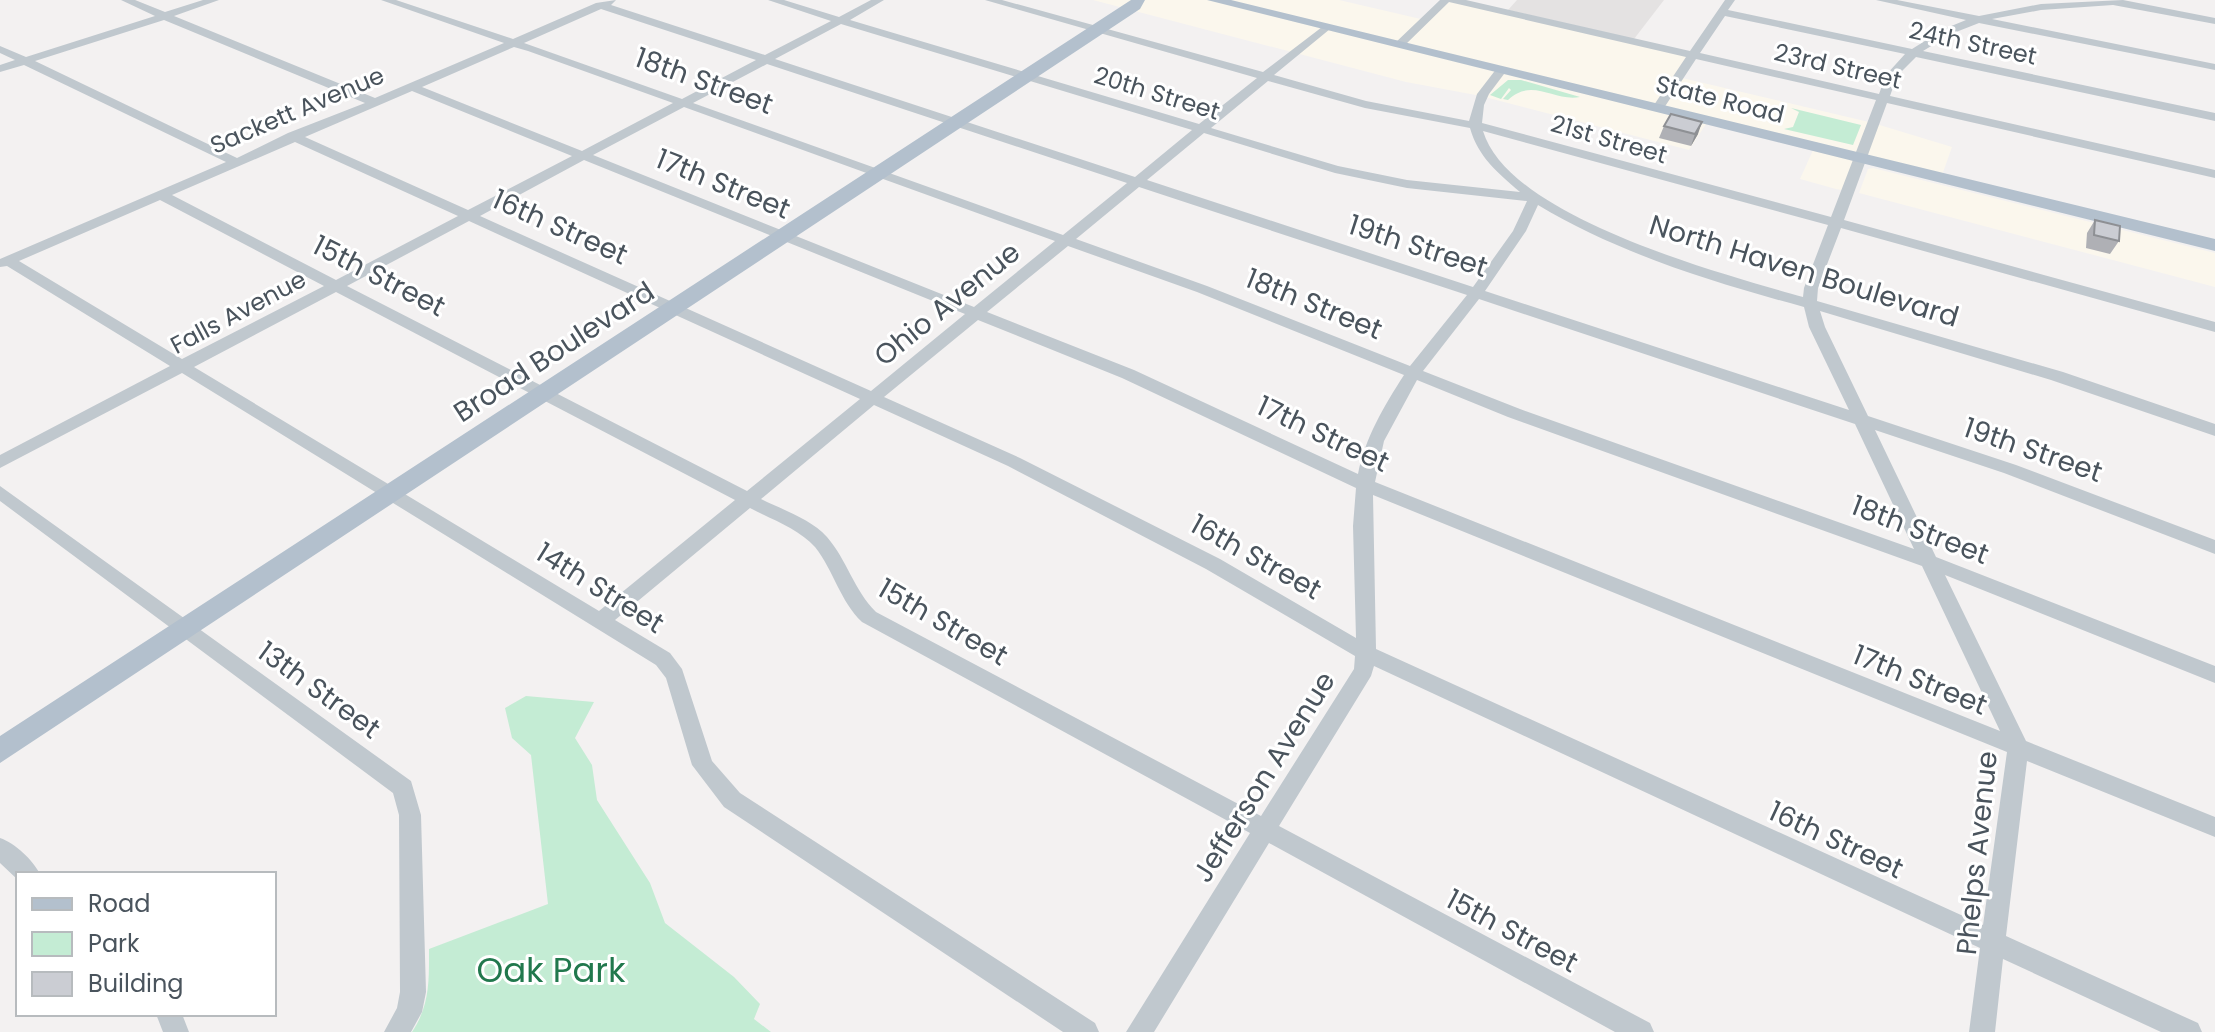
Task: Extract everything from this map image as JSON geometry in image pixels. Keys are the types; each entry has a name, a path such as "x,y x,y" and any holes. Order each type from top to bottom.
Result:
{"main road":[{"name":"Broad Boulevard","path":"0,732 179,623 1022,75 1132,0"},
{"name":"Broad Boulevard","path":"1093,28 1135,6 1138,0"},
{"name":"State Road","path":"1214,0 2215,245"},
{"name":"Broad Boulevard","path":"0,751 179,623"}],"street":[{"path":"126,0 373,102"},
{"path":"0,69 214,0"},
{"name":"18th Street","path":"386,0 684,103 1242,304 1414,375 1928,561 2215,675"},
{"name":"20th Street","path":"773,0 1201,130 1374,178 1535,198"},
{"name":"Falls Avenue","path":"0,462 879,0"},
{"name":"21st Street","path":"990,0 1379,107 1475,124 2215,327"},
{"path":"1399,45 1449,0"},
{"name":"23rd Street","path":"1449,0 2215,174"},
{"path":"1658,108 1730,0"},
{"path":"1881,0 2215,67"},
{"path":"1810,302 1812,280 1892,75 1911,52 1943,33 1981,20 2044,7 2113,1 2215,21"},
{"name":"Sackett Avenue","path":"4,262 606,3"},
{"name":"19th Street","path":"606,3 767,59 1477,292 1649,353 2071,490 2215,547"},
{"name":"24th Street","path":"1722,12 2215,117"},
{"name":"Ohio Avenue","path":"600,621 1326,27"},
{"path":"0,49 234,161"},
{"path":"1475,124 1478,98 1501,70"},
{"name":"17th Street","path":"409,86 1178,396 1366,485 2215,827"},
{"name":"North Haven Boulevard","path":"1475,124 1497,166 1535,198 1597,231 1649,253 2059,375 2215,430"},
{"name":"16th Street","path":"292,136 873,399 1110,510 1213,564 1366,653 2189,1032"},
{"name":"15th Street","path":"159,194 816,536 828,550 849,595 869,617 1641,1032"},
{"name":"Jefferson Avenue","path":"1139,1032 1364,670 1361,532 1371,454 1384,422 1414,375 1513,244 1535,198"},
{"name":"14th Street","path":"4,262 183,365 670,666 703,765 732,800 1086,1032"},
{"name":"Phelps Avenue","path":"1810,302 1861,420 2018,747 1982,1032"},
{"name":"13th Street","path":"0,492 395,781 409,797 413,992 409,1012 397,1032"},
{"path":"0,848 26,872"}],"shaded area":[{"path":"1093,0 1339,0 1425,20 1446,0 1693,55 1678,77 1873,123 1952,147 1941,178 1860,158 1847,191 1800,179 1814,148 1708,121 1689,150 1481,96 1406,82"},
{"path":"1517,0 1664,0 1634,39 1508,10"},
{"path":"1868,169 2215,253 2215,287 1859,193"}],"green space":[{"path":"1508,80 1521,80 1580,97 1570,98 1534,90 1503,99 1511,90 1509,88 1501,99 1490,95"},
{"path":"1791,108 1861,125 1853,145 1784,129 1793,127 1799,112"},
{"name":"Oak Park","path":"526,696 594,702 575,738 592,765 597,800 650,883 665,923 734,977 760,1004 754,1019 771,1032 412,1032 425,1002 429,949 548,904 531,755 512,738 505,708"}],"building":[{"path":"1671,114 1702,122 1695,134 1664,126"},
{"path":"2095,220 2120,226 2119,241 2094,235"}]}
